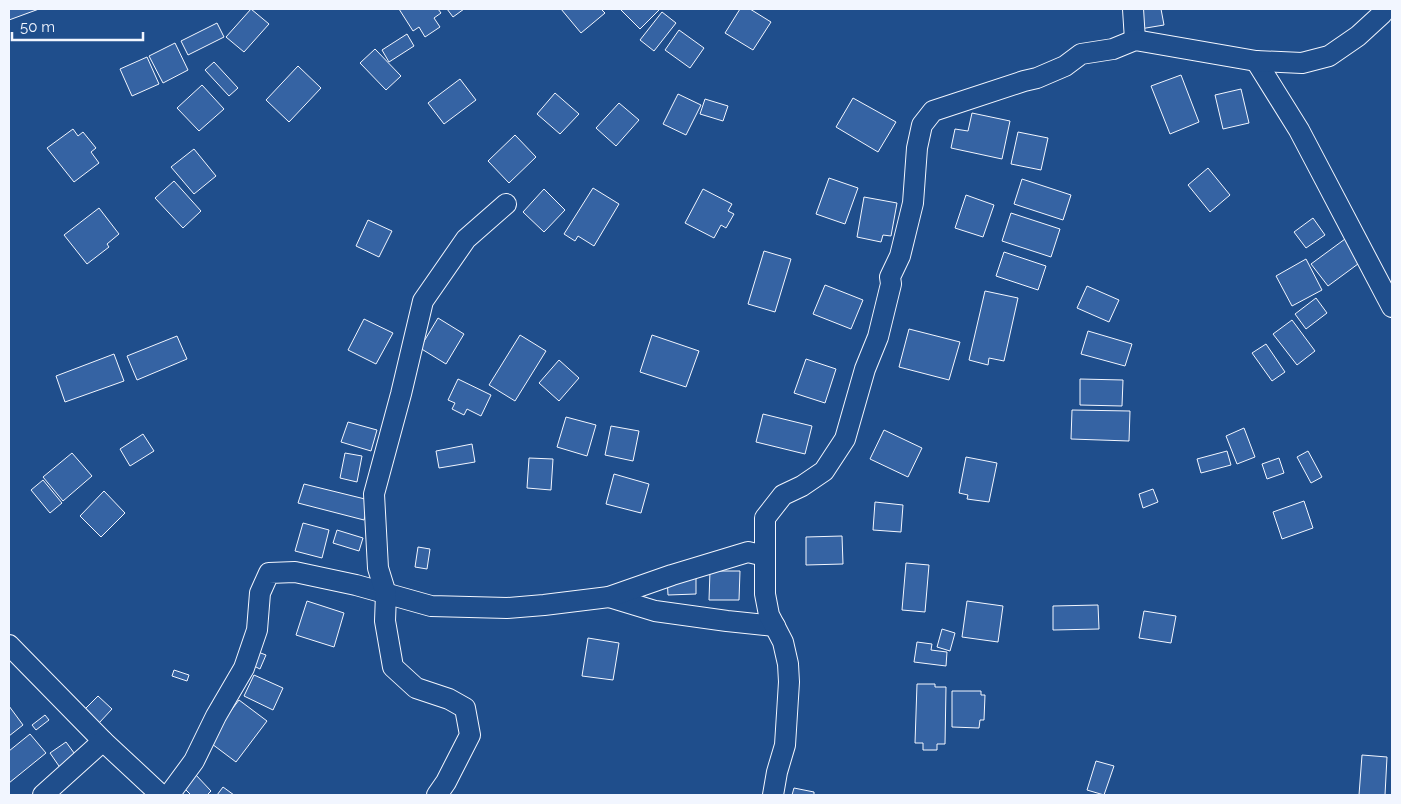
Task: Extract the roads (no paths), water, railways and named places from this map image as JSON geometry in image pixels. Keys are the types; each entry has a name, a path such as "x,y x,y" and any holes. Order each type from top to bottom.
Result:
{"street":[{"path":"1133,9 1135,40"},
{"path":"773,795 777,772 785,746 790,682 783,642 769,616 765,594 765,518 783,495 802,486 824,471 845,439 865,369 878,337 891,284 890,277 900,256 913,203 922,125 934,112 1037,78 1065,66 1081,54 1113,48 1135,40 1256,60 1302,63 1328,56 1358,36 1382,14 1383,9"},
{"path":"1256,60 1299,130 1392,307"},
{"path":"437,795 446,782 470,735 465,708 449,699 416,688 393,667 385,621 386,594 378,568 374,494 401,394 423,301 466,239 506,204"},
{"path":"169,795 194,761 216,716 244,668 257,630 260,594 269,573 295,572 356,585 431,606 507,608 610,597 672,575 748,552 765,556"},
{"path":"610,597 655,611 775,626"},
{"path":"9,645 103,740 162,795"},
{"path":"43,795 103,740"}]}
